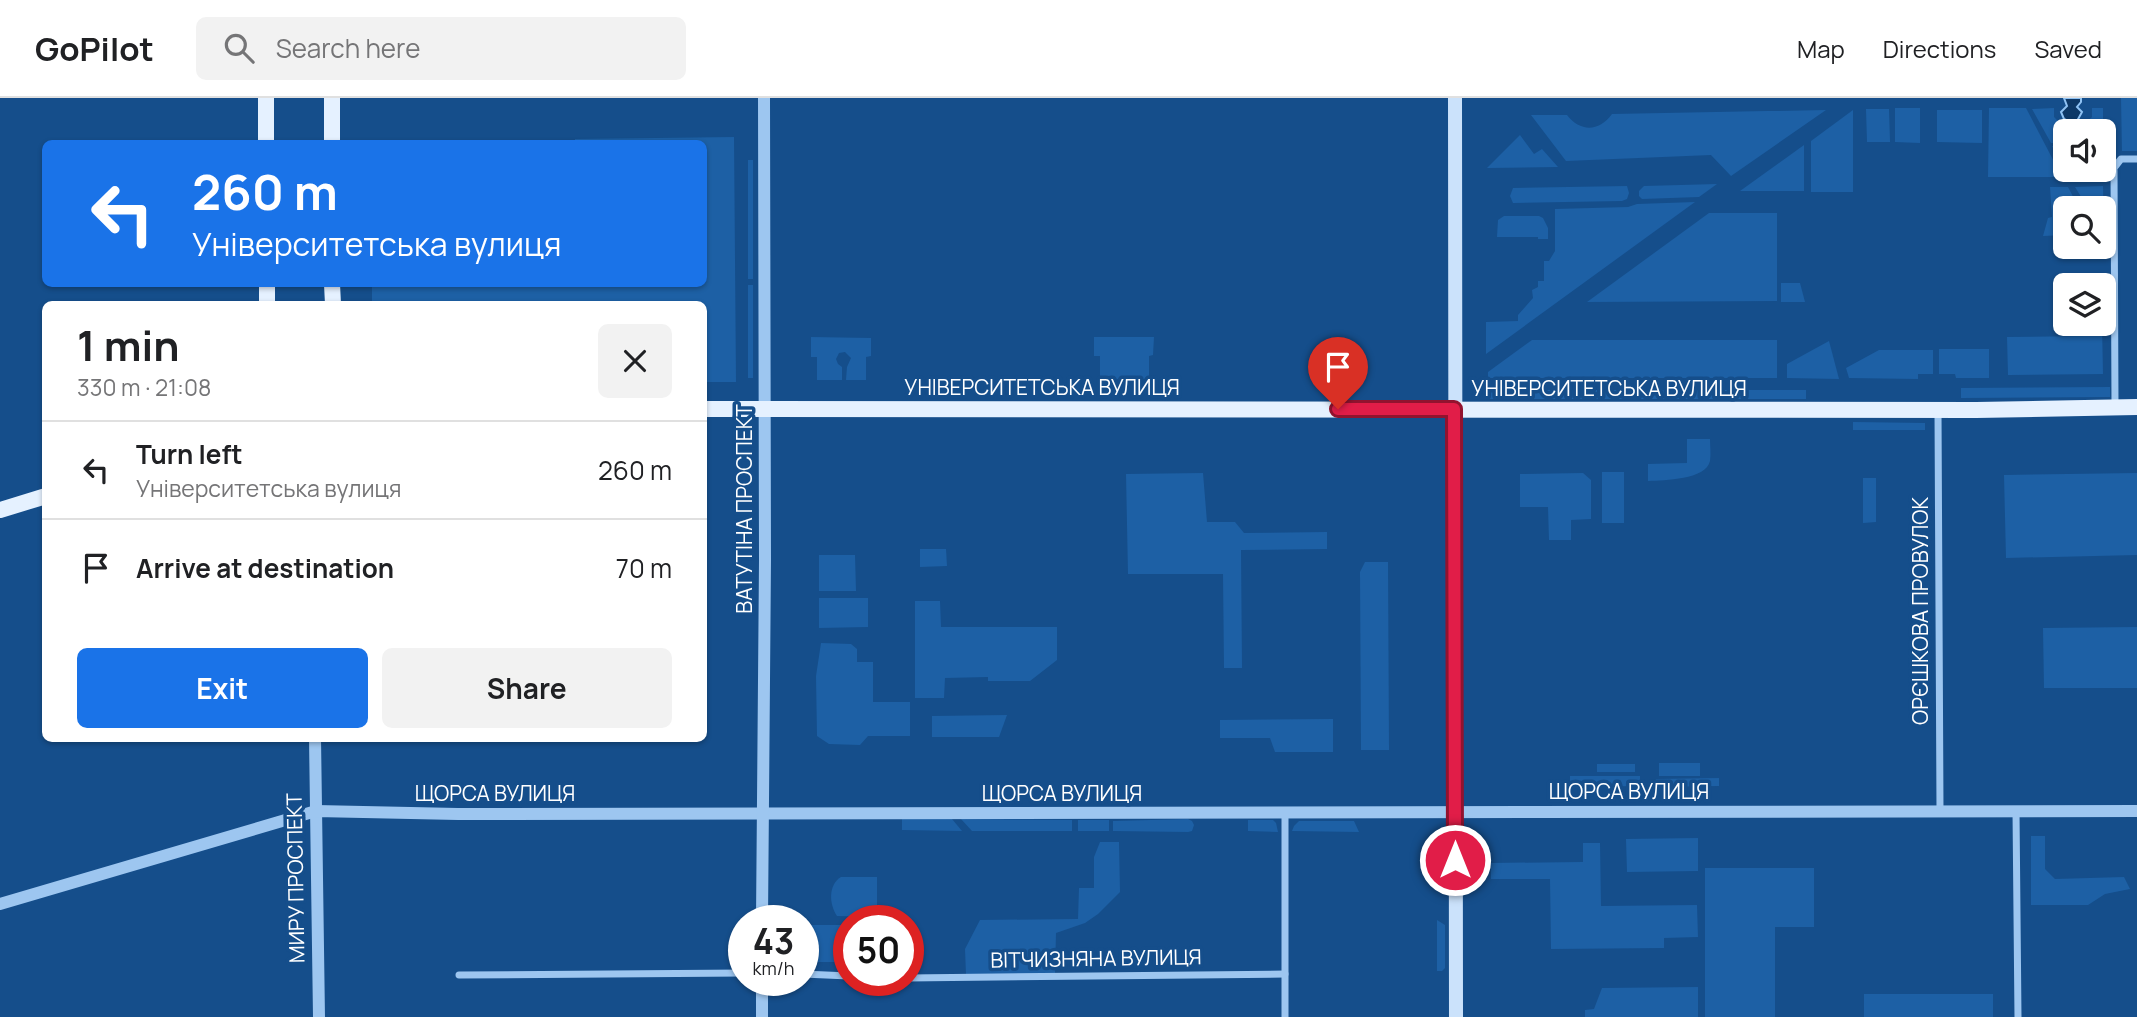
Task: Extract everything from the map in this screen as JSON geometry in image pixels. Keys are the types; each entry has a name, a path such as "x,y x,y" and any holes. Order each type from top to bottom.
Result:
{"main road":[{"path":"266,98 266,140"},
{"path":"332,98 332,140"},
{"path":"1455,98 1456,1017"},
{"name":"УНІВЕРСИТЕТСЬКА ВУЛИЦЯ","path":"707,409 1938,410 2137,407"},
{"path":"0,510 42,497"}],"street":[{"name":"ВАТУТІНА ПРОСПЕКТ","path":"762,905 765,560 764,98"},
{"path":"2115,407 2114,168 2121,159 2137,159"},
{"name":"ОРЄШКОВА ПРОВУЛОК","path":"1938,410 1940,810"},
{"name":"МИРУ ПРОСПЕКТ","path":"315,742 319,1017"},
{"name":"ЩОРСА ВУЛИЦЯ","path":"0,904 316,811 458,814 2137,811"},
{"path":"2016,811 2018,1017"},
{"path":"1285,813 1285,1017"},
{"path":"459,975 728,974"},
{"name":"ВІТЧИЗНЯНА ВУЛИЦЯ","path":"924,978 1285,974"},
{"path":"762,996 762,1017"}],"shaded area":[{"path":"2064,98 2081,98 2077,107 2082,112 2078,119 2064,119 2061,112 2067,106"},
{"path":"2121,98 2137,98 2137,151 2122,151"},
{"path":"1895,108 1920,108 1920,143 1895,142"},
{"path":"1989,108 2026,108 2053,160 2053,177 1988,177"},
{"path":"2054,108 2056,119 2053,119 2053,143 2051,143 2032,109"},
{"path":"2092,108 2103,108 2103,119 2090,119"},
{"path":"1866,109 1889,109 1890,142 1867,142"},
{"path":"1826,110 1731,176 1711,155 1566,161 1531,115 1567,115 1578,125 1590,128 1601,124 1612,114"},
{"path":"1853,110 1853,192 1811,192 1811,141"},
{"path":"1937,110 1982,110 1982,143 1937,142"},
{"path":"1520,135 1534,154 1542,149 1558,167 1487,168"},
{"path":"734,137 736,382 707,382 707,301 372,301 372,287 707,287 707,140 575,139"},
{"path":"1804,145 1804,191 1740,191"},
{"path":"748,160 753,160 753,279 748,279"},
{"path":"1717,184 1699,197 1642,199 1639,196 1639,191 1644,186"},
{"path":"1627,186 1627,199 1622,201 1513,203 1510,196 1513,188"},
{"path":"2103,186 2103,196 2081,196 2075,187"},
{"path":"2050,187 2068,187 2073,196 2053,196 2053,236 2043,236 2048,218 2052,217"},
{"path":"1695,202 1486,354 1486,322 1518,321 1518,315 1533,298 1532,290 1538,287 1538,281 1544,281 1544,261 1549,261 1555,251 1555,209"},
{"path":"1709,213 1777,213 1777,301 1587,302"},
{"path":"1504,216 1543,218 1548,228 1548,239 1497,237 1498,220"},
{"path":"1781,283 1800,283 1805,302 1781,302"},
{"path":"748,285 753,285 753,378 748,378"},
{"path":"2102,336 2103,374 2008,375 2007,337"},
{"path":"811,337 871,338 871,356 866,357 866,380 846,380 851,358 845,352 839,353 836,359 842,367 842,380 817,380 817,357 811,357"},
{"path":"1094,337 1154,337 1153,355 1149,356 1149,379 1100,379 1100,356 1094,356"},
{"path":"1532,340 1777,340 1777,378 1488,378 1488,372"},
{"path":"1829,341 1839,379 1787,378 1787,364"},
{"path":"1939,349 1989,349 1989,378 1956,378 1955,374 1939,374"},
{"path":"1879,350 1933,350 1933,374 1918,374 1918,379 1849,378 1846,368"},
{"path":"2110,387 2110,397 1961,398 1961,388"},
{"path":"1484,390 1806,390 1806,399 1484,399"},
{"path":"1853,422 1925,423 1925,430 1853,430"},
{"path":"1687,439 1710,439 1710,461 1707,467 1683,478 1648,481 1648,464 1687,463"},
{"path":"1602,472 1624,472 1624,523 1602,523"},
{"path":"1203,473 1207,522 1235,522 1244,533 1327,532 1327,549 1241,550 1242,668 1224,668 1223,574 1128,574 1126,474"},
{"path":"1583,473 1591,480 1591,519 1571,520 1571,540 1549,540 1548,507 1520,507 1520,474"},
{"path":"2137,473 2137,555 2006,558 2004,475"},
{"path":"1863,478 1876,478 1876,522 1863,523"},
{"path":"920,549 946,549 947,566 920,567"},
{"path":"819,555 855,555 856,591 819,591"},
{"path":"1365,562 1388,562 1389,750 1361,750 1360,572"},
{"path":"819,598 868,598 868,627 819,628"},
{"path":"915,601 940,601 941,627 1057,627 1057,660 1030,681 988,681 988,677 945,678 944,698 915,698"},
{"path":"2137,627 2137,688 2044,688 2043,628"},
{"path":"821,643 851,644 857,649 857,662 873,662 873,702 910,702 910,736 868,736 860,745 829,744 817,736 816,676"},
{"path":"1007,715 999,737 932,737 932,716"},
{"path":"1333,719 1333,752 1275,752 1270,738 1220,738 1220,720"},
{"path":"1659,763 1700,763 1700,776 1659,776"},
{"path":"1597,764 1635,764 1635,772 1597,772"},
{"path":"1570,776 1640,776 1640,786 1570,787"},
{"path":"1719,778 1719,786 1656,787 1656,779"},
{"path":"902,819 952,819 962,831 902,830"},
{"path":"961,819 1072,820 1072,831 972,831"},
{"path":"1188,819 1194,825 1192,831 1188,832 1113,831 1113,821"},
{"path":"1078,820 1109,820 1109,831 1078,831"},
{"path":"1248,820 1273,820 1278,832 1248,831"},
{"path":"1299,821 1354,821 1359,832 1292,831"},
{"path":"2031,836 2045,836 2045,869 2055,879 2124,877 2130,889 2105,894 2088,905 2031,905"},
{"path":"1698,838 1698,871 1627,872 1626,839"},
{"path":"1100,842 1119,842 1120,892 1085,923 1056,933 1055,974 966,975 965,949 980,920 1078,919 1079,888 1094,888 1094,857"},
{"path":"1583,843 1600,843 1601,906 1697,905 1698,937 1664,938 1664,948 1551,949 1550,879 1491,879 1491,863 1583,862"},
{"path":"1705,868 1814,868 1814,927 1775,927 1775,1017 1705,1017"},
{"path":"841,877 877,877 877,905 833,905 833,908 831,895"},
{"path":"1437,920 1445,925 1445,968 1442,971 1437,971"},
{"path":"819,925 833,925 833,962 819,962"},
{"path":"1698,987 1698,1017 1585,1017 1585,1010 1594,1009 1602,988"},
{"path":"1864,994 1993,994 1993,1017 1864,1017"}],"route":[{"path":"1338,409 1454,409 1455,860"}]}
